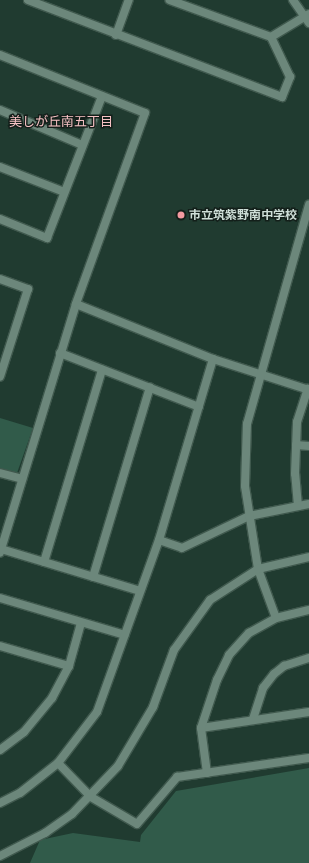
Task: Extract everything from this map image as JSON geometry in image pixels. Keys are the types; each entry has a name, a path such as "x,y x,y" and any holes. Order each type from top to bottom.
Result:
{"street":[{"path":"28,0 116,35 282,97 290,77 270,37 170,0"},
{"path":"116,35 129,0"},
{"path":"270,37 308,18 293,0"},
{"path":"0,55 145,113 76,304 1,551 44,562 140,591"},
{"path":"0,221 47,238 102,96"},
{"path":"0,110 82,145"},
{"path":"0,167 64,192"},
{"path":"276,618 258,569 249,516 244,453 247,424 259,374 309,205"},
{"path":"0,279 28,289 0,377"},
{"path":"76,304 213,358 308,389 297,422 296,445 298,506"},
{"path":"60,353 199,406"},
{"path":"0,803 58,762 97,712 158,540 213,358"},
{"path":"44,562 102,370"},
{"path":"93,577 150,388"},
{"path":"296,445 309,446"},
{"path":"0,473 22,479"},
{"path":"158,540 182,548 249,516 309,504"},
{"path":"0,856 45,833 91,797 134,743 186,630 210,600 258,569 309,557"},
{"path":"0,598 125,636"},
{"path":"206,773 201,728 217,680 229,655 250,633 276,618 309,610"},
{"path":"0,750 34,721 52,698 68,666 81,623"},
{"path":"0,646 68,666"},
{"path":"253,719 263,688 274,674 284,666 309,658"},
{"path":"201,728 253,719 309,712"},
{"path":"58,762 91,797 137,824 177,777 309,758"}],"green space":[{"path":"0,418 33,428 17,473 0,468"},
{"path":"309,768 309,863 30,863 40,840 73,833 140,842 141,835 176,791"}],"place":[{"name":"市立筑紫野南中学校","path":"181,215"}],"district":[{"name":"美しが丘南五丁目","path":"61,121"}]}
